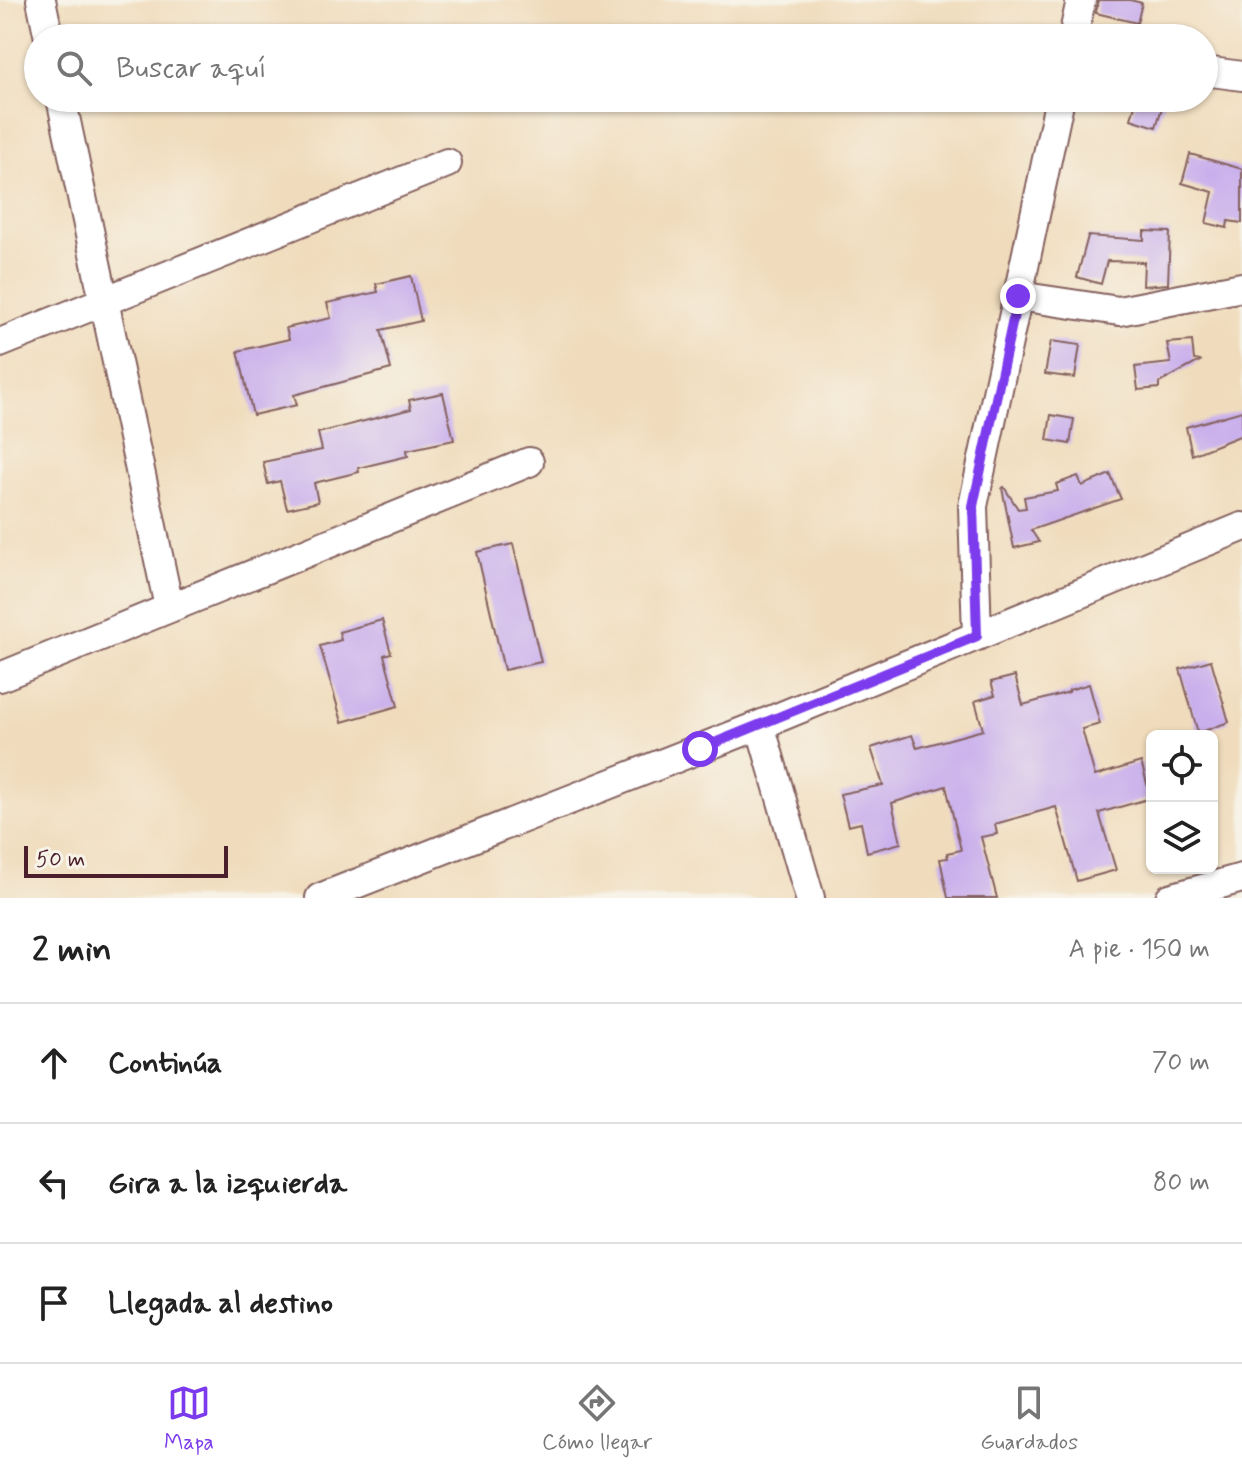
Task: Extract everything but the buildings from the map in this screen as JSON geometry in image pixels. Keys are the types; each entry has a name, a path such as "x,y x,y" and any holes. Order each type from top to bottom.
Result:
{"street":[{"path":"41,0 46,24"},
{"path":"1076,24 1081,0"},
{"path":"1218,73 1242,76"},
{"path":"64,112 169,607"},
{"path":"977,636 973,506 1057,112"},
{"path":"0,343 447,163"},
{"path":"1018,296 1119,311 1242,287"},
{"path":"0,677 529,462"},
{"path":"320,898 760,725 1242,527"},
{"path":"760,725 810,898"},
{"path":"1170,898 1242,878"}],"route":[{"path":"700,749 977,636 973,506 1018,296"}]}
